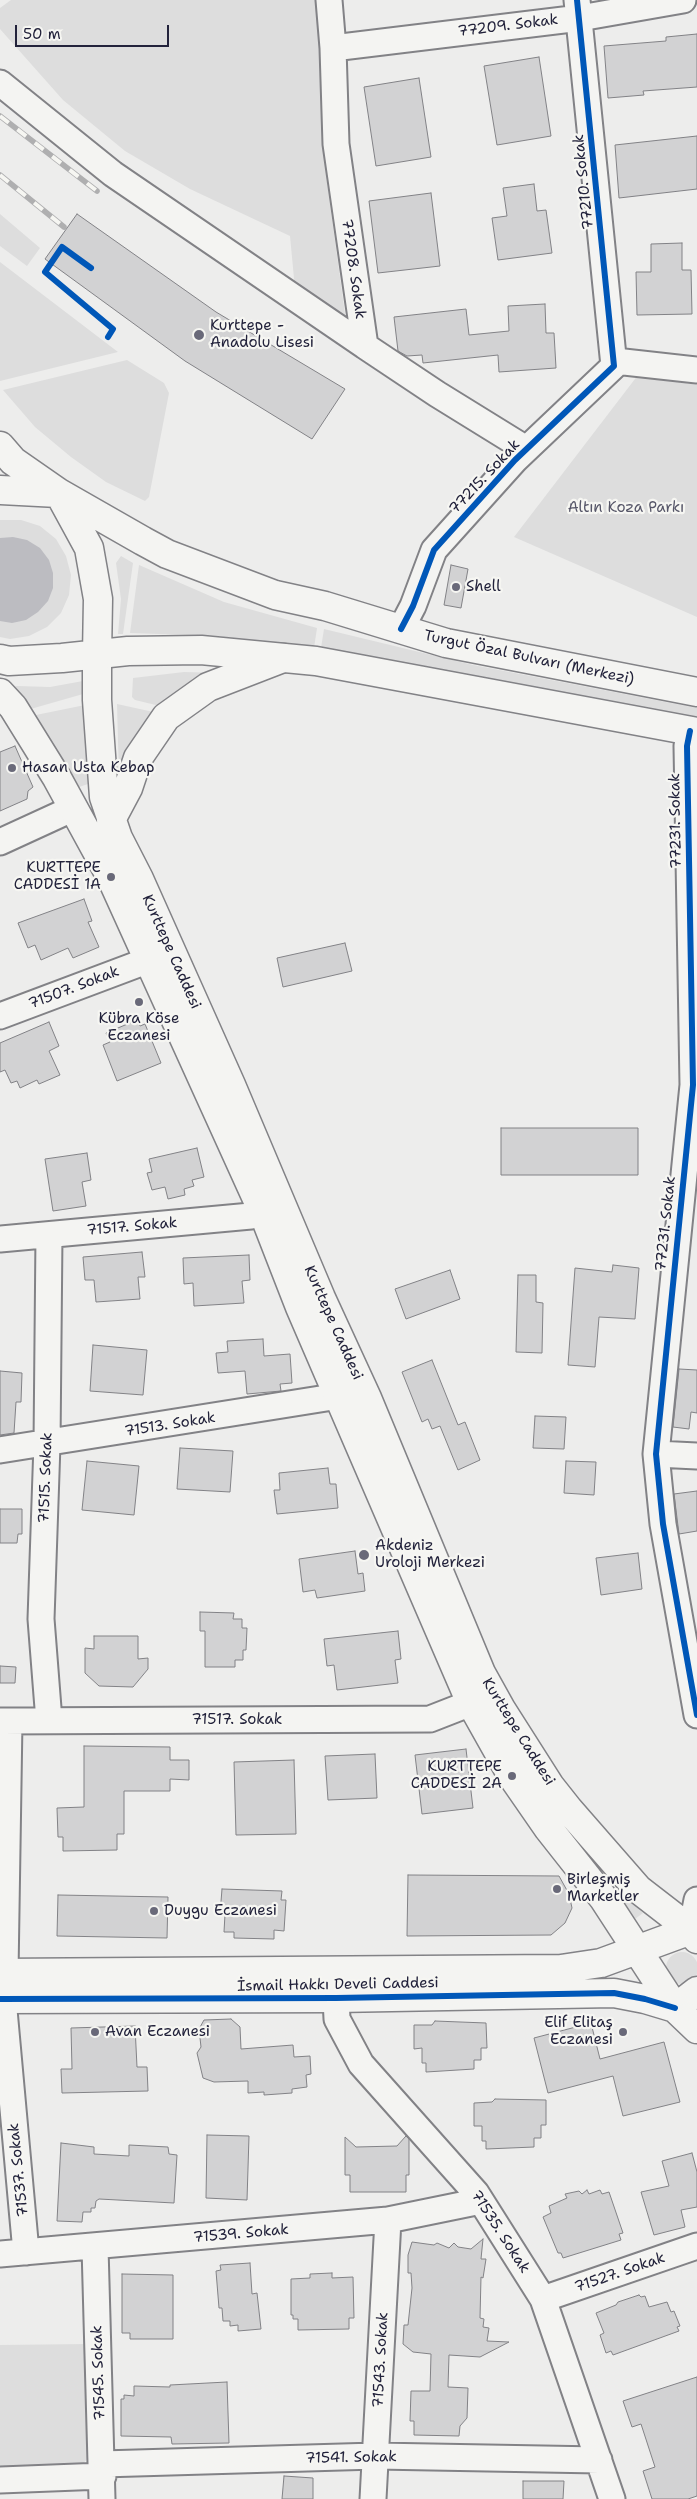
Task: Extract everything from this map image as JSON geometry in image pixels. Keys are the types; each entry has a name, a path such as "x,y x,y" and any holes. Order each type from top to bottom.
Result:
{"main road":[{"name":"Turgut Özal Bulvarı (Merkezi)","path":"0,446 13,461 59,493 159,550 275,595 325,606 446,643 697,692"},
{"path":"0,490 59,493"},
{"name":"Kurttepe Caddesi","path":"59,493 89,548 98,599 97,700 104,797 111,820 231,1085 367,1398 481,1673 501,1710 545,1778 569,1810 638,1889 695,1932"},
{"path":"0,659 9,661 97,656 128,651 201,650 316,661 693,732"},
{"path":"111,820 128,788 138,758 166,716 208,687 283,658"},
{"name":"Kurttepe Caddesi","path":"0,693 13,707 74,808 111,877 263,1212 300,1307 471,1703 512,1776 548,1828 604,1899 675,2008"},
{"name":"İsmail Hakkı Develi Caddesi","path":"2,1986 561,1969 600,1962 695,1932"},
{"name":"İsmail Hakkı Develi Caddesi","path":"2,1986 336,1998 614,1993 646,1999 675,2008"},
{"path":"697,1991 675,2008 697,2029"}],"street":[{"name":"77208. Sokak","path":"328,0 333,48 336,144 365,346"},
{"name":"77209. Sokak","path":"333,48 578,9 683,0"},
{"name":"77210. Sokak","path":"578,9 615,361"},
{"path":"0,83 113,174 365,346 526,450"},
{"path":"615,361 697,370"},
{"name":"77215. Sokak","path":"401,629 413,606 434,550 526,450 614,366 615,361"},
{"name":"77231. Sokak","path":"693,732 687,746 695,1085 656,1454 663,1524 697,1715"},
{"path":"0,842 74,808"},
{"name":"71507. Sokak","path":"0,1016 149,960"},
{"name":"71517. Sokak","path":"0,1239 251,1216 263,1212"},
{"name":"71515. Sokak","path":"49,1235 47,1444 41,1619 49,1720"},
{"name":"71513. Sokak","path":"0,1450 339,1396"},
{"path":"656,1454 697,1456"},
{"name":"71517. Sokak","path":"4,1721 430,1719 471,1703"},
{"name":"71537. Sokak","path":"4,1721 2,1986 26,2252"},
{"path":"695,1932 697,1900"},
{"name":"71535. Sokak","path":"336,1998 337,2019 361,2064 481,2201 544,2299 612,2499"},
{"name":"71539. Sokak","path":"0,2254 388,2220 481,2201"},
{"name":"71543. Sokak","path":"373,2499 388,2220"},
{"name":"71527. Sokak","path":"544,2299 697,2246"},
{"name":"71545. Sokak","path":"95,2247 102,2480"},
{"name":"71541. Sokak","path":"0,2480 102,2480 376,2456 599,2460"}],"shaded area":[{"path":"11,0 318,0 326,175 346,321 295,289 290,236 190,189 125,151 63,100 0,29 0,8"},
{"path":"0,214 40,248 27,266 0,246"},
{"path":"0,262 118,352 0,381"},
{"path":"127,360 164,383 169,393 149,497 145,501 106,482 71,457 35,427 3,390"},
{"name":"Altın Koza Parkı","path":"638,375 697,385 697,617 514,537"},
{"path":"0,520 21,520 40,526 56,539 66,556 71,575 69,595 61,613 47,627 29,636 10,639 0,637"},
{"path":"13,537 27,540 40,548 49,560 53,573 53,588 48,601 38,612 26,620 12,623 0,621 0,538"},
{"path":"121,556 133,563 123,634 118,634 121,599 116,563"},
{"path":"139,565 224,602 317,628 314,648 216,636 130,633"},
{"path":"324,629 473,665 697,708 697,718 321,648"},
{"path":"184,672 222,673 164,707 135,700 132,697 133,678"},
{"path":"83,681 83,694 27,710 11,688 17,686 50,687"},
{"path":"117,704 158,713 119,777"},
{"path":"85,705 91,783 79,787 31,716"},
{"path":"620,1892 643,1913 635,1919 617,1893"},
{"path":"682,1952 693,1957 698,1968 693,1979 682,1984 671,1979 666,1968 671,1957"},
{"path":"89,2344 90,2456 80,2467 0,2468 0,2345"}],"building":[{"path":"697,34 697,87 643,91 644,95 608,98 604,46 666,41 666,37"},
{"path":"539,57 551,136 497,145 484,66"},
{"path":"419,78 431,157 376,166 364,87"},
{"path":"697,136 697,189 619,198 615,145"},
{"path":"534,184 537,211 546,210 552,253 498,260 492,218 507,216 503,188"},
{"path":"431,193 440,266 378,273 369,201"},
{"path":"77,214 216,312 345,389 312,439 185,361 45,259"},
{"path":"682,243 682,270 691,270 692,314 637,315 636,272 651,272 651,244"},
{"path":"545,304 546,333 554,333 556,368 499,372 498,355 423,363 422,355 407,356 398,351 394,317 466,309 469,335 509,331 508,306"},
{"name":"Shell","path":"451,565 468,569 461,608 444,605"},
{"name":"Hasan Usta Kebap","path":"15,746 33,787 28,791 27,799 0,811 0,752"},
{"path":"84,899 92,921 88,922 99,947 73,958 68,948 41,960 35,945 28,948 18,923"},
{"path":"345,943 352,971 283,987 277,958"},
{"path":"137,1020 140,1026 145,1024 161,1063 117,1081 103,1045 110,1042 106,1033"},
{"path":"49,1022 59,1046 49,1051 60,1075 39,1084 37,1080 20,1088 17,1081 11,1083 5,1070 0,1072 0,1043"},
{"path":"501,1128 638,1128 638,1175 501,1175"},
{"path":"197,1148 204,1177 192,1180 194,1186 184,1189 185,1195 168,1199 165,1187 152,1190 147,1173 152,1172 149,1159"},
{"path":"87,1153 91,1180 82,1182 86,1206 53,1211 45,1159"},
{"path":"142,1252 145,1277 138,1277 140,1299 96,1302 94,1280 85,1280 83,1257"},
{"path":"249,1255 250,1280 242,1281 244,1303 194,1306 193,1283 184,1284 183,1258"},
{"path":"613,1265 639,1268 635,1319 599,1317 595,1367 568,1365 575,1268 612,1272"},
{"path":"450,1270 460,1299 406,1319 395,1289"},
{"path":"518,1275 536,1275 536,1302 543,1303 542,1353 516,1352"},
{"path":"263,1339 264,1356 290,1354 292,1383 280,1384 281,1391 247,1394 245,1371 218,1373 216,1353 228,1352 227,1341"},
{"path":"93,1345 147,1350 143,1395 90,1391"},
{"path":"432,1360 458,1425 465,1422 480,1460 458,1470 440,1426 432,1429 428,1419 422,1422 402,1372"},
{"path":"679,1369 697,1370 697,1413 691,1412 689,1429 673,1427"},
{"path":"0,1371 22,1373 21,1402 16,1402 14,1433 0,1435"},
{"path":"535,1416 566,1417 564,1449 533,1448"},
{"path":"180,1448 233,1451 230,1492 177,1489"},
{"path":"87,1461 139,1466 134,1515 82,1510"},
{"path":"566,1461 596,1462 594,1495 564,1493"},
{"path":"328,1468 330,1484 336,1484 338,1508 277,1514 274,1490 280,1490 279,1473"},
{"path":"697,1491 697,1531 679,1534 674,1494"},
{"path":"0,1509 22,1509 22,1534 18,1534 17,1543 0,1543"},
{"path":"355,1551 358,1574 363,1573 365,1591 317,1598 315,1590 303,1592 299,1559"},
{"path":"638,1553 642,1589 601,1595 596,1558"},
{"path":"200,1612 234,1613 233,1619 242,1619 242,1628 247,1628 246,1650 243,1650 243,1660 235,1660 235,1667 205,1667 205,1631 200,1631"},
{"path":"398,1631 401,1659 395,1660 398,1683 337,1690 334,1665 327,1666 324,1639"},
{"path":"94,1636 138,1636 138,1659 148,1658 148,1669 133,1687 99,1686 85,1673 85,1648 94,1649"},
{"path":"0,1666 16,1667 15,1683 0,1683"},
{"path":"84,1746 170,1747 170,1760 189,1760 189,1780 170,1779 170,1791 124,1791 124,1834 117,1834 117,1850 63,1851 63,1837 58,1837 57,1808 84,1807"},
{"path":"466,1749 473,1808 422,1814 415,1755"},
{"path":"375,1754 377,1798 328,1800 325,1756"},
{"path":"294,1760 296,1834 236,1835 234,1762"},
{"path":"408,1875 559,1876 569,1894 572,1908 565,1923 551,1935 407,1936"},
{"path":"222,1889 282,1891 281,1900 286,1900 284,1931 274,1930 274,1939 234,1938 234,1932 224,1932 225,1914 220,1914"},
{"path":"58,1895 168,1897 167,1938 57,1936"},
{"path":"231,2019 240,2027 241,2049 293,2045 294,2057 310,2056 311,2074 306,2075 307,2087 292,2089 292,2093 264,2095 264,2092 248,2093 248,2081 214,2082 203,2078 197,2053 201,2047 199,2029 204,2020"},
{"path":"435,2021 486,2023 487,2048 481,2048 481,2060 474,2060 474,2069 426,2072 426,2063 422,2063 422,2048 414,2049 414,2025 432,2025"},
{"path":"591,2023 600,2059 664,2042 680,2102 623,2116 613,2076 548,2093 534,2038"},
{"path":"135,2026 137,2067 147,2067 148,2091 62,2093 61,2069 72,2069 71,2028"},
{"path":"495,2099 546,2100 546,2125 541,2125 541,2138 534,2138 534,2147 486,2149 486,2141 482,2141 482,2126 474,2126 474,2103 492,2102"},
{"path":"207,2135 249,2136 247,2200 206,2198"},
{"path":"406,2136 409,2139 409,2175 406,2175 406,2192 350,2192 350,2175 345,2175 345,2137 356,2147 397,2146"},
{"path":"61,2143 94,2147 94,2154 129,2156 129,2145 168,2147 169,2154 177,2155 174,2203 99,2199 96,2201 95,2208 91,2208 91,2212 83,2212 82,2222 57,2221"},
{"path":"692,2153 697,2172 697,2207 681,2210 685,2227 654,2235 641,2192 669,2186 662,2161"},
{"path":"587,2190 589,2194 600,2190 602,2194 609,2192 623,2233 619,2234 621,2240 563,2258 561,2253 558,2253 543,2217 551,2213 549,2206 567,2198 565,2194 579,2191 582,2194"},
{"path":"483,2239 481,2259 486,2259 483,2278 481,2277 480,2318 484,2319 483,2327 489,2328 487,2341 509,2342 480,2357 449,2355 448,2387 468,2388 467,2418 460,2426 459,2436 414,2435 414,2421 410,2421 411,2391 430,2391 431,2354 413,2352 403,2344 404,2325 408,2325 412,2288 411,2273 408,2273 408,2255 412,2242 434,2245 437,2243 449,2248 454,2243 458,2247 471,2249"},
{"path":"250,2263 252,2294 257,2293 261,2329 238,2331 238,2325 230,2326 230,2321 223,2321 222,2308 219,2308 216,2271 221,2270 220,2265"},
{"path":"332,2273 332,2278 353,2277 354,2318 349,2318 349,2329 298,2330 298,2319 293,2319 293,2315 291,2315 291,2279 310,2278 310,2274"},
{"path":"122,2274 173,2275 173,2339 130,2339 130,2333 122,2333"},
{"path":"639,2295 641,2297 645,2296 649,2307 667,2302 671,2312 674,2311 680,2326 677,2327 679,2331 613,2355 611,2351 606,2353 600,2335 604,2333 596,2313 616,2305 618,2302"},
{"path":"697,2377 697,2496 688,2499 652,2499 643,2471 655,2467 641,2424 632,2427 623,2401"},
{"path":"227,2382 229,2443 172,2444 171,2437 121,2436 121,2399 124,2399 124,2395 134,2396 134,2386 170,2387 170,2385"},
{"path":"284,2476 313,2478 313,2499 282,2499"},
{"path":"523,2481 564,2481 563,2499 523,2499"}],"railway":[{"path":"0,116 97,191"},
{"path":"0,175 64,227"}],"cycle path":[{"path":"401,629 413,606 434,550 515,460 614,366 577,0"},
{"path":"91,268 62,247 45,272 113,329 108,337"},
{"path":"690,731 687,746 693,1085 656,1454 663,1524 697,1715"},
{"path":"0,1999 336,1998 614,1993 645,1999 675,2008"}],"place":[{"name":"Kurttepe - Anadolu Lisesi","path":"199,335"},
{"name":"Shell","path":"456,587"},
{"name":"Hasan Usta Kebap","path":"12,768"},
{"name":"KURTTEPE CADDESİ 1A","path":"111,877"},
{"name":"Kübra Köse Eczanesi","path":"139,1002"},
{"name":"Akdeniz Uroloji Merkezi","path":"364,1555"},
{"name":"KURTTEPE CADDESİ 2A","path":"512,1776"},
{"name":"Birleşmiş Marketler","path":"557,1889"},
{"name":"Duygu Eczanesi","path":"154,1911"},
{"name":"Avan Eczanesi","path":"95,2032"},
{"name":"Elif Elitaş Eczanesi","path":"623,2032"}]}
